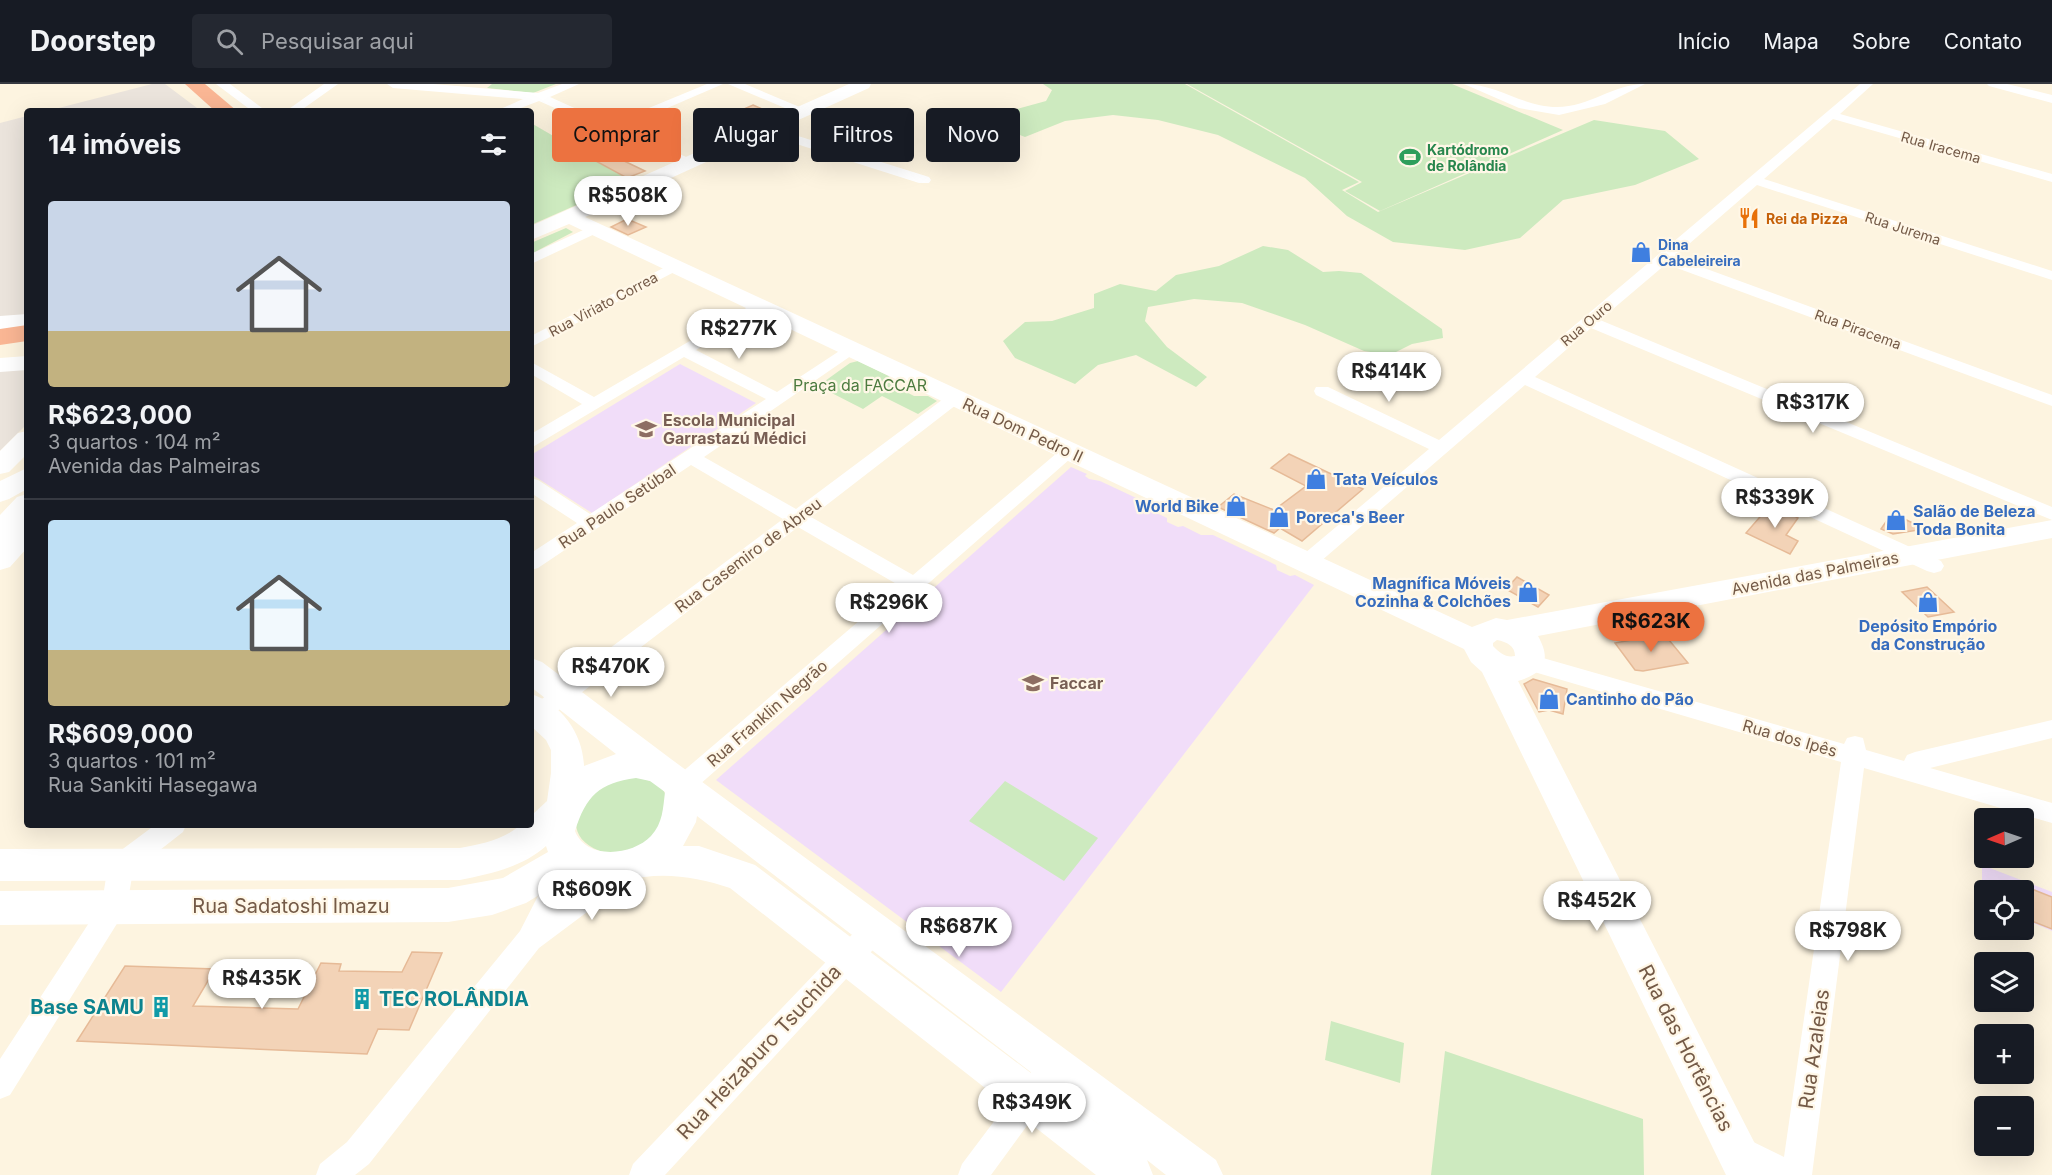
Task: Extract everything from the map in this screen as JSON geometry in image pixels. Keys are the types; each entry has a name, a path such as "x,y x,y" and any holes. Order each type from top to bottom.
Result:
{"highway":[{"path":"194,84 223,108"},
{"path":"0,338 24,334"},
{"path":"0,338 24,338"}],"street":[{"path":"222,84 256,108"},
{"path":"296,108 332,84"},
{"path":"393,84 480,87 540,97 565,108"},
{"path":"510,108 573,84"},
{"path":"659,108 717,84"},
{"path":"734,84 803,111"},
{"path":"799,113 862,84"},
{"path":"1470,84 1531,108 1556,111 1579,108 1639,84"},
{"name":"Rua Ouro","path":"1306,562 1867,84"},
{"path":"1992,84 2052,99"},
{"name":"Rua Iracema","path":"1831,115 2052,178"},
{"path":"799,140 924,180"},
{"path":"681,160 688,163"},
{"path":"534,233 693,161"},
{"name":"Rua Jurema","path":"1755,180 2052,276"},
{"name":"Rua Dom Pedro II","path":"569,217 1306,562 1511,650"},
{"path":"534,259 594,229"},
{"name":"Rua Piracema","path":"1664,258 2052,401"},
{"name":"Rua Viriato Correa","path":"534,340 675,266"},
{"path":"534,440 760,305"},
{"path":"0,323 24,321"},
{"path":"1588,321 2052,513"},
{"name":"Rua Paulo Setúbal","path":"534,561 854,349"},
{"path":"685,351 778,399"},
{"path":"0,365 24,363"},
{"path":"534,369 594,404"},
{"path":"1522,377 1922,561"},
{"path":"1322,391 1440,447"},
{"name":"Rua Casemiro de Abreu","path":"545,704 957,398"},
{"path":"0,466 24,442"},
{"name":"Rua Franklin Negrão","path":"670,778 915,586 1070,451"},
{"path":"691,457 915,586"},
{"path":"0,493 24,479"},
{"path":"534,486 591,524"},
{"path":"0,532 24,506"},
{"name":"Avenida das Palmeiras","path":"1511,650 1922,561 2052,529"},
{"path":"0,560 24,534"},
{"name":"Avenida das Palmeiras","path":"1922,561 2052,544"},
{"name":"Rua dos Ipês","path":"1511,650 1915,768 2052,813"},
{"name":"Rua das Hortências","path":"1511,650 1743,1161"},
{"path":"534,677 567,750 568,773 558,830 564,849 571,857 579,863 603,869 636,863 699,862 742,876 1131,1175"},
{"path":"545,704 670,778 1201,1175"},
{"path":"1915,768 2052,729"},
{"name":"Rua Azaleias","path":"1797,1175 1854,750"},
{"path":"0,865 448,864 481,861 526,842 563,808 578,789 599,773 611,768 636,764 670,778 684,808 678,828 663,846 529,940"},
{"name":"Rua dos Ipês","path":"1915,768 2052,801"},
{"path":"0,1085 114,906 121,865 170,828"},
{"path":"331,1175 358,1153 529,940 571,857"},
{"name":"Rua Sadatoshi Imazu","path":"0,908 448,905 492,898 513,891 571,857"},
{"name":"Rua Heizaburo Tsuchida","path":"644,1175 874,930"},
{"path":"973,1175 1054,1065"},
{"path":"1743,1161 1788,1175"}],"shaded area":[{"path":"152,84 165,84 197,108 59,108"},
{"path":"24,117 24,315 0,317 0,123"},
{"name":"Escola Municipal Garrastazú Médici","path":"680,364 756,403 592,513 534,476 534,453"},
{"path":"24,369 24,427 0,451 0,371"},
{"name":"Faccar","path":"1071,467 1087,474 1085,476 1089,479 1100,481 1147,503 1152,511 1167,518 1167,522 1178,527 1183,526 1201,535 1213,535 1276,565 1277,570 1290,576 1295,575 1314,585 1001,992 716,780"},
{"path":"1982,868 1990,868 2021,880 1982,880"},
{"path":"2034,885 2052,892 2052,931 2034,923"}],"green space":[{"path":"492,84 556,84 533,93 487,88"},
{"path":"1043,84 1185,84 1359,182 1342,190 1378,212 1594,120 1665,131 1699,159 1635,185 1563,200 1520,238 1465,250 1393,242 1347,216 1305,178 1218,135 1158,120 1113,115 1065,121 1025,137 1020,135 1020,108 1046,101 1052,90"},
{"name":"Kartódromo de Rolândia","path":"1187,84 1452,84 1563,130 1380,211 1345,191 1362,182"},
{"path":"534,125 552,135 552,162 598,162 631,181 534,224"},
{"path":"566,228 573,232 534,252 534,242"},
{"path":"1263,246 1288,250 1323,272 1361,273 1442,329 1443,338 1412,344 1390,355 1364,351 1305,325 1242,303 1194,299 1148,307 1145,321 1167,347 1207,377 1196,387 1136,355 1098,365 1075,384 1015,358 1003,341 1025,322 1052,321 1094,308 1094,294 1120,284 1156,291 1176,275 1219,266"},
{"name":"Praça da FACCAR","path":"858,361 889,376 891,384 914,396 928,396 937,401 918,414 882,396 863,409 818,386 850,363"},
{"path":"637,777 653,782 663,790 666,796 665,809 656,833 644,844 622,852 607,853 587,844 579,836 576,826 577,816 582,806 589,797 610,782"},
{"path":"1005,781 1098,838 1064,881 969,821"},
{"path":"1331,1021 1404,1043 1400,1083 1325,1060"},
{"path":"1445,1051 1643,1119 1644,1175 1431,1175"}],"building":[{"path":"598,162 626,162 645,171 627,178"},
{"path":"627,219 646,227 628,235 611,227"},
{"path":"1289,454 1363,489 1302,541 1280,528 1274,533 1218,507 1234,494 1274,510 1306,486 1271,468"},
{"path":"1772,503 1798,518 1786,535 1798,541 1790,554 1746,533"},
{"name":"Salão de Beleza Toda Bonita","path":"1892,513 1925,529 1893,534 1881,529"},
{"name":"Magnífica Móveis Cozinha & Colchões","path":"1517,577 1549,595 1538,607 1506,589"},
{"name":"Depósito Empório da Construção","path":"1927,587 1954,612 1928,617 1902,592"},
{"path":"1664,634 1688,663 1643,671 1635,670 1615,643"},
{"name":"Cantinho do Pão","path":"1533,679 1567,689 1563,714 1549,710 1539,712 1524,684"},
{"path":"2034,890 2052,897 2052,929 2034,922"},
{"path":"412,952 442,953 409,1030 378,1029 367,1054 77,1041 125,966 215,969 193,1006 298,1009 321,963 341,964 339,971 402,972"}],"place":[{"name":"Kartódromo de Rolândia","path":"1410,157"},
{"name":"Rei da Pizza","path":"1749,218"},
{"name":"Dina Cabeleireira","path":"1641,252"},
{"name":"Escola Municipal Garrastazú Médici","path":"646,429"},
{"name":"Tata Veículos","path":"1316,479"},
{"name":"World Bike","path":"1236,506"},
{"name":"Poreca's Beer","path":"1279,517"},
{"name":"Salão de Beleza Toda Bonita","path":"1896,520"},
{"name":"Magnífica Móveis Cozinha & Colchões","path":"1528,592"},
{"name":"Depósito Empório da Construção","path":"1928,602"},
{"name":"Faccar","path":"1033,683"},
{"name":"Cantinho do Pão","path":"1549,699"},
{"name":"TEC ROLÂNDIA","path":"362,999"},
{"name":"Base SAMU","path":"161,1007"}]}
